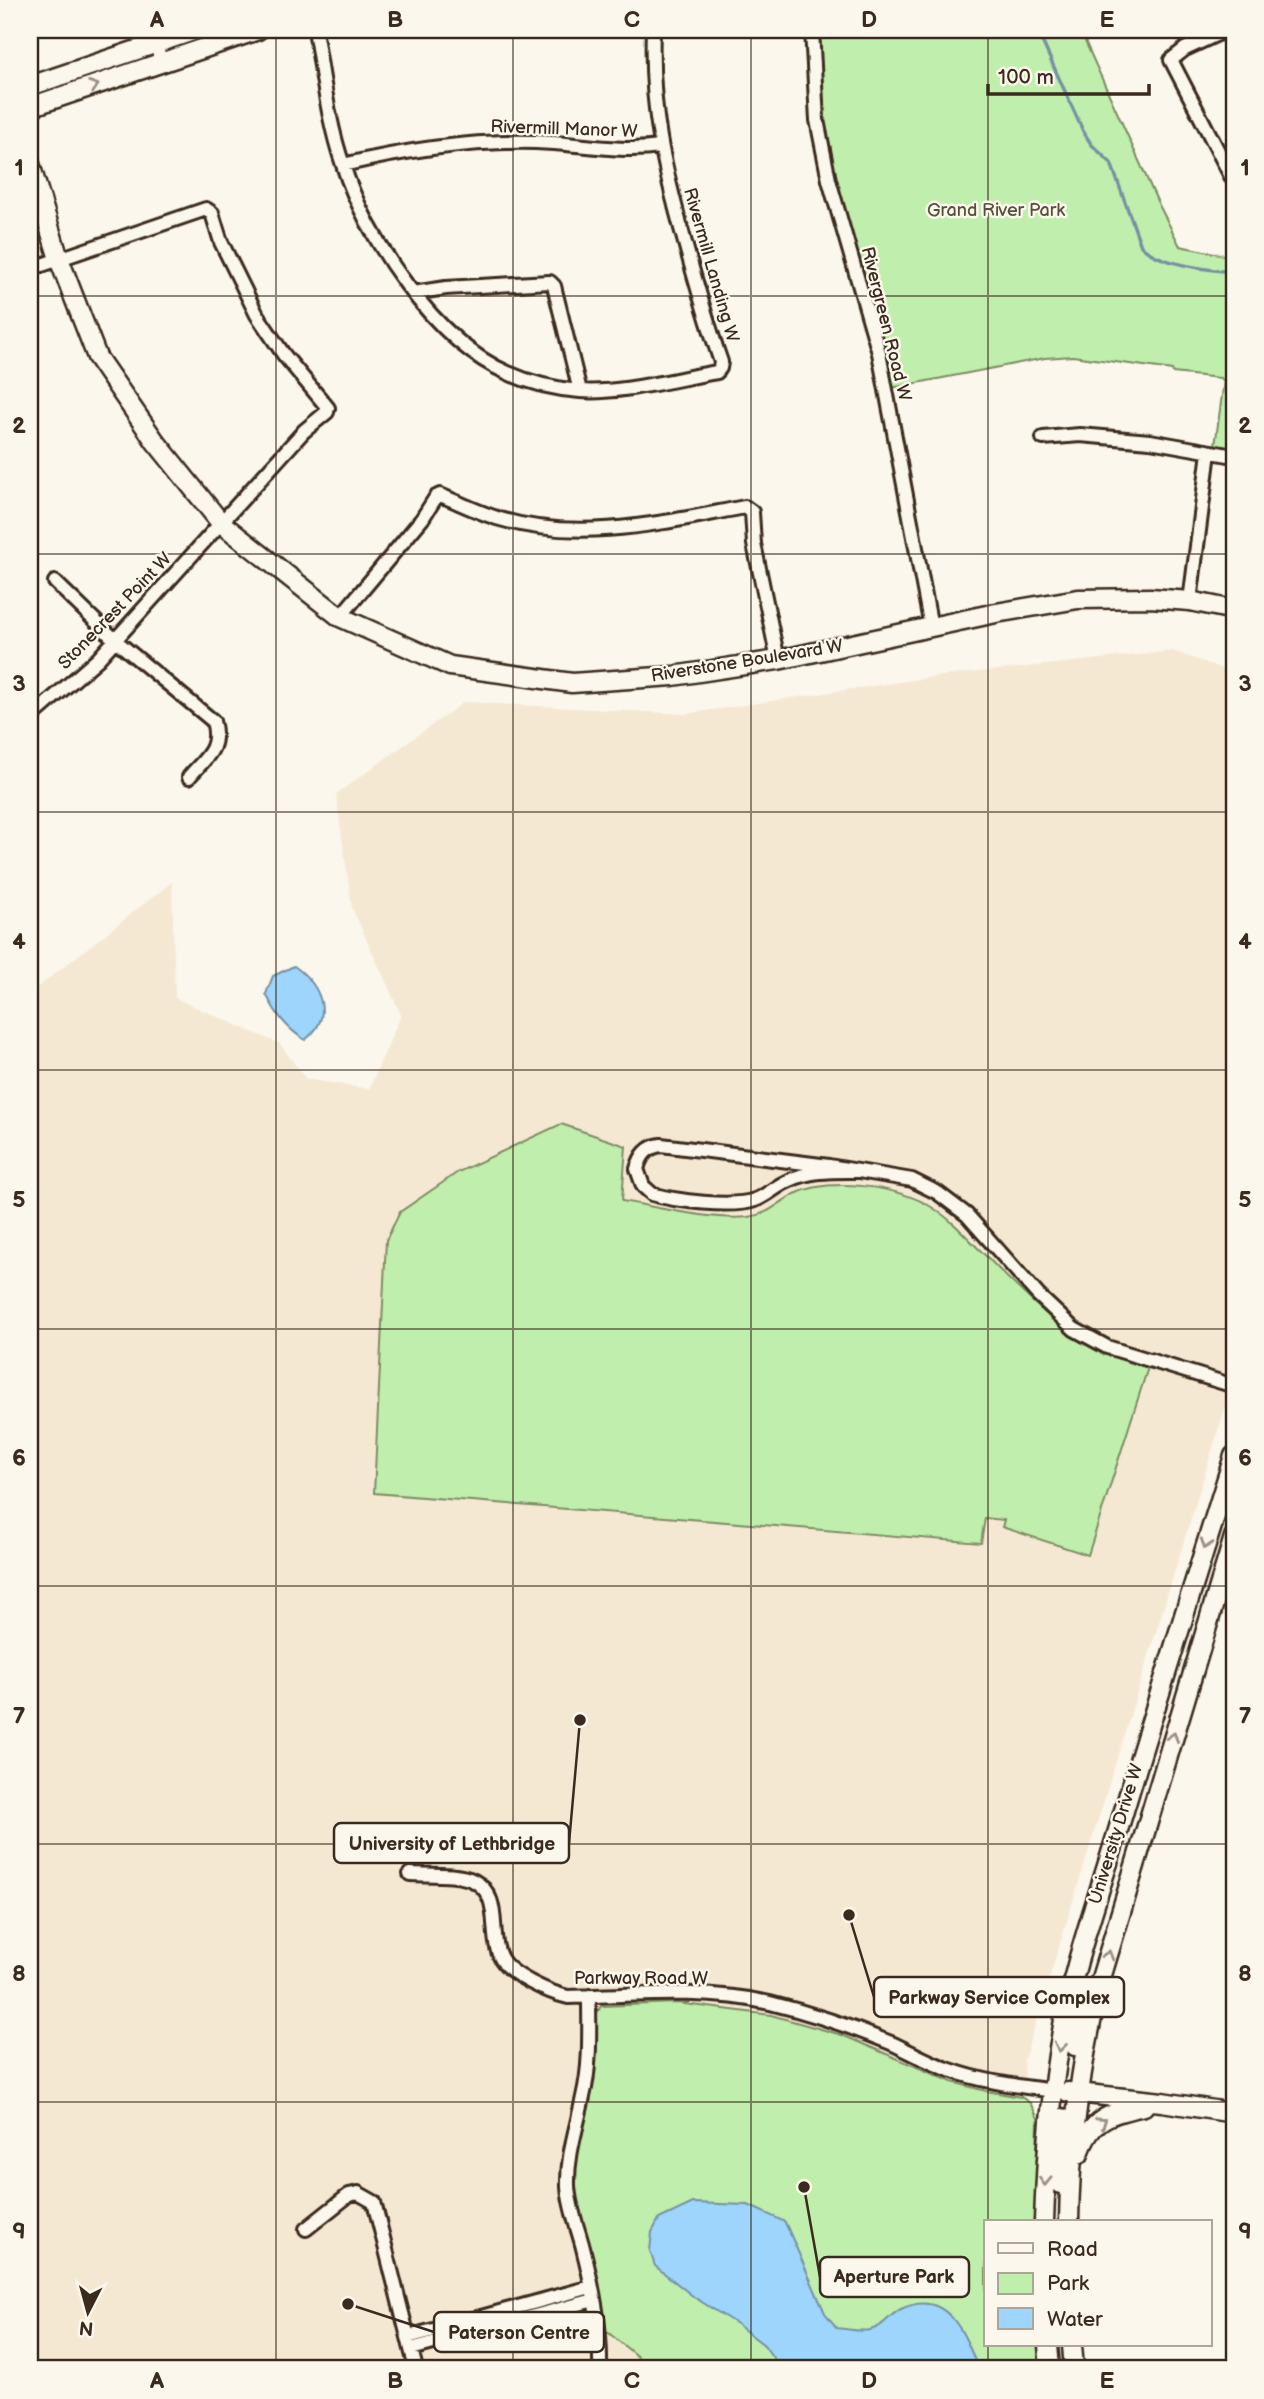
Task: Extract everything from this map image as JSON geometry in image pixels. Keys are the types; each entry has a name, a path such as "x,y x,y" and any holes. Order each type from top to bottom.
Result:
{"street":[{"path":"30,86 155,36 196,30"},
{"path":"30,107 258,30"},
{"name":"Rivermill Landing W","path":"315,30 342,165 369,228 386,257 441,324 487,362 506,373 535,383 580,391 609,390 717,372 720,368 721,362 660,148 655,115 653,30"},
{"name":"Rivergreen Road W","path":"812,30 817,120 829,180 879,353 931,626"},
{"path":"1226,30 1185,49 1171,60 1232,178 1234,177"},
{"path":"155,36 161,63"},
{"name":"Rivermill Manor W","path":"342,165 398,152 465,144 536,142 635,151 660,148"},
{"name":"Riverstone Boulevard W","path":"30,164 59,259 97,357 155,441 221,523 340,617 450,666 572,682 673,676 778,660 1018,608 1079,599 1150,597 1190,601 1230,610"},
{"name":"Stonecrest Point W","path":"30,718 98,659 304,431 327,412 328,408 284,355 257,315 221,242 212,214 206,209 59,259"},
{"path":"30,269 59,259"},
{"path":"413,293 446,288 550,282 554,286 580,391"},
{"path":"1043,438 1080,435 1150,441 1234,456"},
{"path":"1190,601 1209,452"},
{"path":"340,617 440,495 499,519 540,528 571,531 632,528 745,507 752,512 754,544 778,660"},
{"path":"55,582 115,640 213,721 217,735 213,749 188,777"},
{"path":"858,1171 811,1172 784,1182 762,1198 729,1204 652,1194 643,1185 637,1169 646,1151 661,1145 858,1171 912,1180 938,1192 967,1215 1055,1312 1074,1329 1097,1342 1234,1386"},
{"name":"University Drive W","path":"1044,2220 1046,2169 1061,2036 1080,1956 1234,1456"},
{"name":"University Drive W","path":"1069,2220 1079,2094 1087,2037 1099,1985 1234,1537"},
{"name":"Parkway Road W","path":"410,1874 466,1878 477,1882 488,1892 496,1941 503,1961 509,1968 554,1993 568,1997 698,1994 769,2003 852,2028 949,2070 989,2081 1054,2091"},
{"path":"1079,2094 1074,2085 1074,2055 1082,1987 1080,1956"},
{"path":"589,1996 590,2045 587,2075 568,2169 569,2191 598,2322 600,2369"},
{"path":"1064,2220 1060,2189 1062,2119 1054,2091 1162,2102 1234,2113"},
{"path":"1072,2176 1083,2142 1096,2124 1121,2111 1162,2102"},
{"path":"306,2229 349,2195 358,2193 374,2202 416,2369"},
{"path":"409,2343 593,2294"},
{"path":"1048,2346 1049,2369"},
{"path":"1072,2346 1074,2369"}],"shaded area":[{"path":"1173,651 1234,673 1234,1379 1024,2060 1031,2220 984,2220 984,2346 1037,2369 30,2369 30,993 172,882 175,998 280,1044 306,1079 369,1089 401,1015 352,908 336,794 464,702 684,714 933,677"}],"green space":[{"name":"Grand River Park","path":"812,30 1080,30 1180,246 1234,257 1234,428 1228,455 1214,453 1224,381 1220,378 1073,356 1045,358 886,389 829,180"},
{"path":"561,1124 626,1146 622,1201 686,1213 735,1218 762,1213 795,1194 826,1186 865,1186 919,1200 955,1225 1053,1320 1055,1312 1074,1329 1150,1361 1088,1555 1002,1527 1004,1520 985,1518 981,1543 374,1493 386,1240 400,1212 458,1172"},
{"path":"677,2003 771,2015 842,2035 952,2082 1021,2097 1030,2103 1038,2118 1035,2220 984,2220 984,2346 1038,2346 1039,2369 657,2369 646,2364 604,2329 575,2201 571,2169 590,2079 597,2013 601,2006"}],"water":[{"path":"294,966 311,982 321,1002 320,1021 305,1040 282,1020 266,994 273,976"},
{"path":"693,2203 748,2205 785,2222 825,2313 837,2328 870,2330 901,2309 917,2304 931,2304 942,2309 960,2329 978,2369 781,2369 764,2345 694,2297 655,2266 650,2251 652,2232 659,2219"}],"waterway":[{"path":"1037,30 1083,131 1091,144 1111,163 1141,246 1172,262 1234,272"}],"place":[{"name":"University of Lethbridge","path":"580,1720"},
{"name":"Parkway Service Complex","path":"849,1915"},
{"name":"Aperture Park","path":"804,2187"},
{"name":"Paterson Centre","path":"348,2304"}]}
